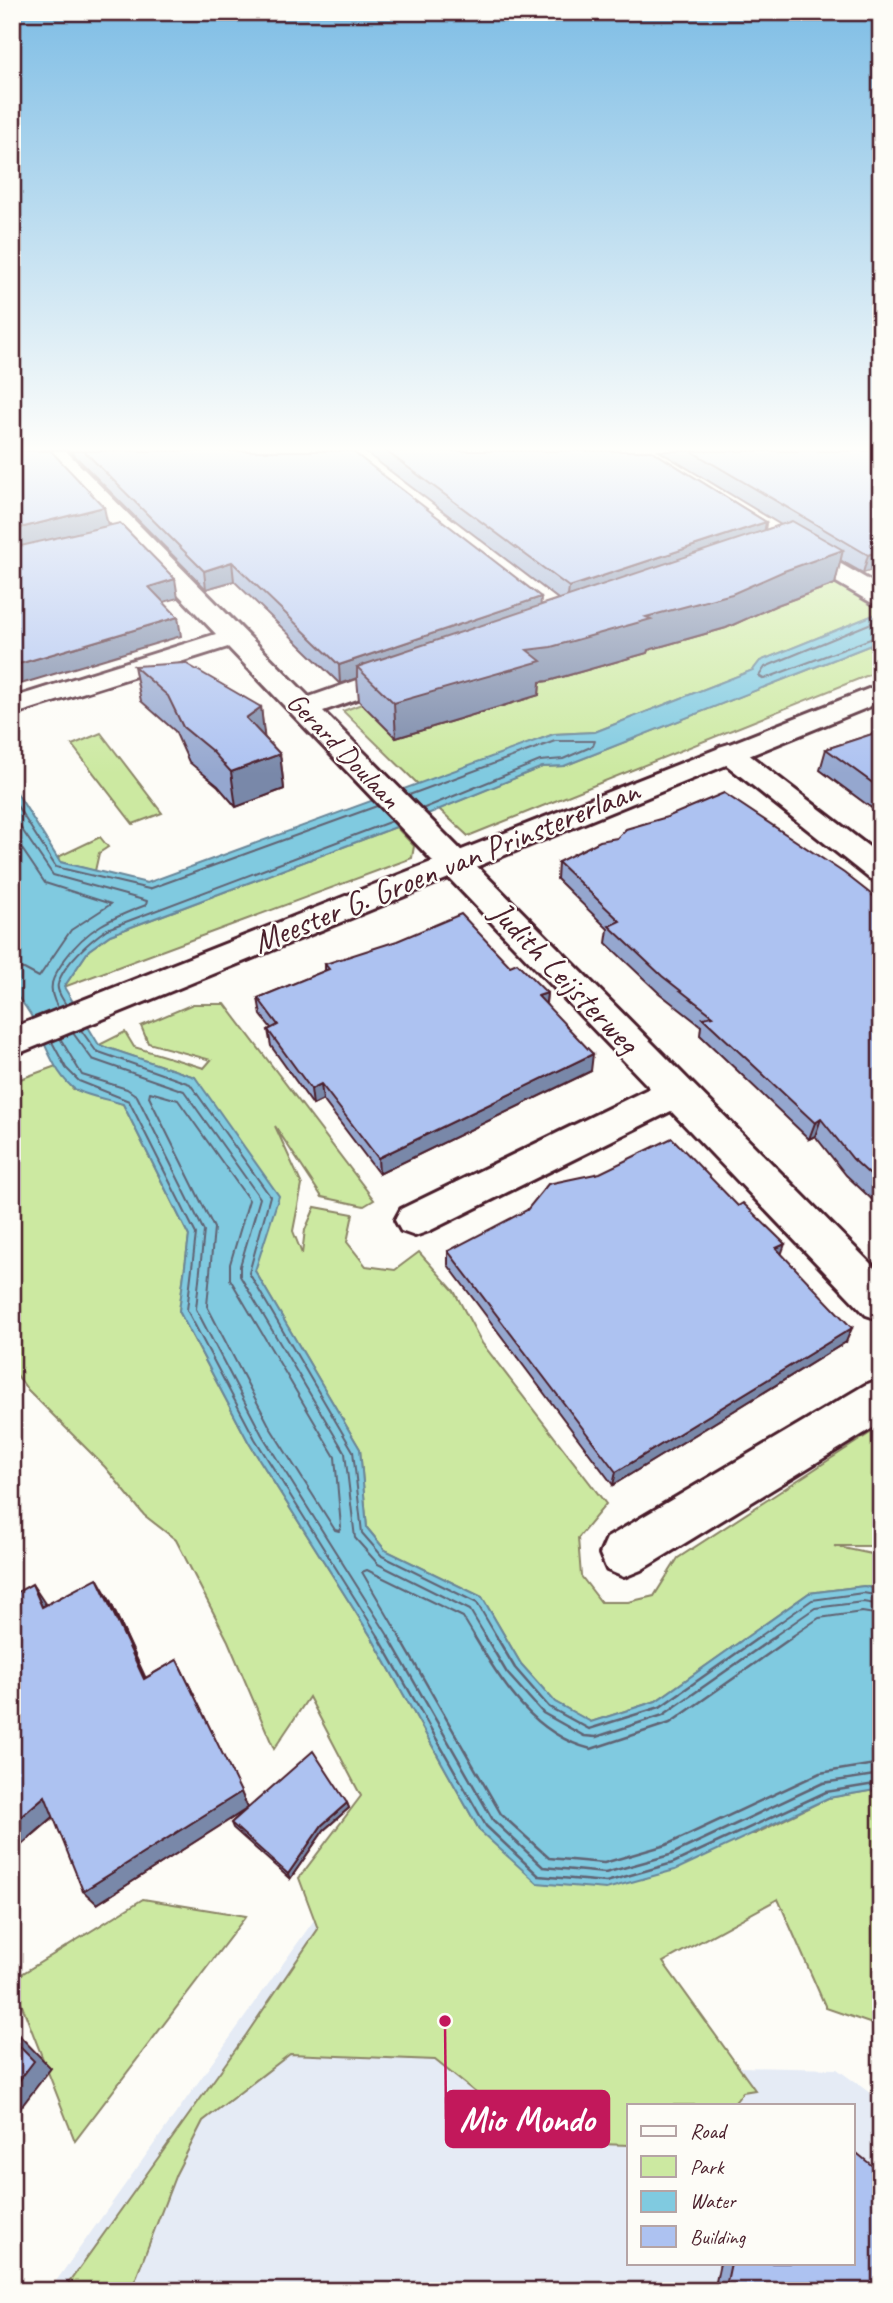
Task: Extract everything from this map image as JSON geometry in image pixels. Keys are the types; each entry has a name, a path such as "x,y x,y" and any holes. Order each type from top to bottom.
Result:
{"street":[{"name":"Gerard Doulaan","path":"157,558 454,863"},
{"path":"808,558 881,598"},
{"path":"12,707 234,637"},
{"path":"303,708 436,663"},
{"name":"Meester G. Groen van Prinstererlaan","path":"18,1041 881,692"},
{"path":"729,753 881,872"},
{"name":"Judith Leijsterweg","path":"454,863 881,1302"},
{"path":"415,1220 676,1092"},
{"path":"624,1554 881,1399"}],"shaded area":[{"path":"392,1811 737,2067 837,2069 881,2101 881,2291 49,2291"}],"green space":[{"path":"779,558 795,558 865,599 881,612 760,661 753,670 595,732 554,734 419,785 343,711 447,672"},
{"path":"881,641 881,670 468,836 439,809 542,767 564,766"},
{"path":"101,733 162,813 133,824 72,745"},
{"path":"396,827 414,846 412,858 64,987 89,950 110,935"},
{"path":"100,837 108,847 99,853 95,871 60,862 58,857"},
{"path":"193,1004 225,1004 374,1200 364,1206 322,1197 275,1126 302,1185 293,1231 302,1254 305,1230 315,1207 353,1214 347,1242 366,1266 395,1270 419,1252 454,1291 482,1343 606,1504 578,1538 581,1576 601,1602 628,1602 654,1596 678,1558 881,1426 881,1546 834,1546 881,1556 881,1590 864,1586 809,1593 656,1701 591,1722 555,1702 521,1664 482,1597 385,1550 367,1528 360,1449 255,1271 206,1096 195,1077 99,1045 125,1032 134,1047 204,1068 211,1060 148,1043 141,1026"},
{"path":"56,1066 73,1089 123,1104 189,1236 179,1311 249,1443 372,1638 480,1831 755,1834 828,1798 881,1789 881,2027 826,2008 778,1899 663,1962 755,2090 743,2092 734,2104 627,2104 627,2145 537,2142 435,2060 290,2054 203,2121 176,2174 131,2291 63,2291 246,2035 318,1929 299,1878 361,1796 309,1697 274,1749 228,1641 176,1540 144,1515 105,1467 27,1389 12,1368 12,1082"},
{"path":"143,1899 246,1916 75,2141 12,1980"}],"water":[{"path":"881,612 881,641 564,766 542,767 396,827 110,935 89,950 64,987 99,1045 195,1077 279,1196 255,1271 360,1449 367,1528 385,1550 482,1597 521,1664 555,1702 591,1722 656,1701 809,1593 864,1586 881,1590 881,1789 828,1798 675,1870 606,1889 537,1883 480,1831 372,1638 249,1443 179,1311 189,1236 123,1104 88,1095 72,1087 55,1065 30,1014 12,992 12,785 60,862 147,883 554,734 595,732 753,670 760,661"}],"building":[{"path":"12,558 155,558 175,579 149,587 178,617 12,666"},
{"path":"191,558 491,558 541,597 339,665 232,562 204,571"},
{"path":"531,558 655,558 569,587"},
{"path":"680,558 819,558 732,594 551,647 527,650 541,661 394,703 357,667"},
{"path":"185,663 261,707 246,718 280,754 231,772 212,751 183,727 168,696 134,666"},
{"path":"881,726 881,789 826,749 878,732 874,728"},
{"path":"724,793 844,873 881,902 881,1185 853,1159 821,1119 815,1123 703,1018 713,1016 662,976 609,926 620,921 558,862 600,841 617,838 626,829 667,817"},
{"path":"461,914 510,966 517,963 547,993 538,996 593,1054 378,1158 321,1084 311,1089 268,1030 278,1025 258,998 329,969 325,964 397,941"},
{"path":"672,1138 738,1206 743,1203 785,1244 776,1248 852,1328 616,1472 448,1251 527,1210 548,1184 600,1173"},
{"path":"97,1578 144,1679 177,1660 241,1792 83,1891 45,1796 12,1824 12,1595 32,1584 42,1607"},
{"path":"313,1751 347,1803 322,1825 288,1874 231,1823"},
{"path":"12,2039 34,2061 12,2090"},
{"path":"854,2151 875,2168 873,2173 881,2179 881,2291 725,2291 731,2264 854,2264"}],"place":[{"name":"Mio Mondo","path":"445,2021"}]}
